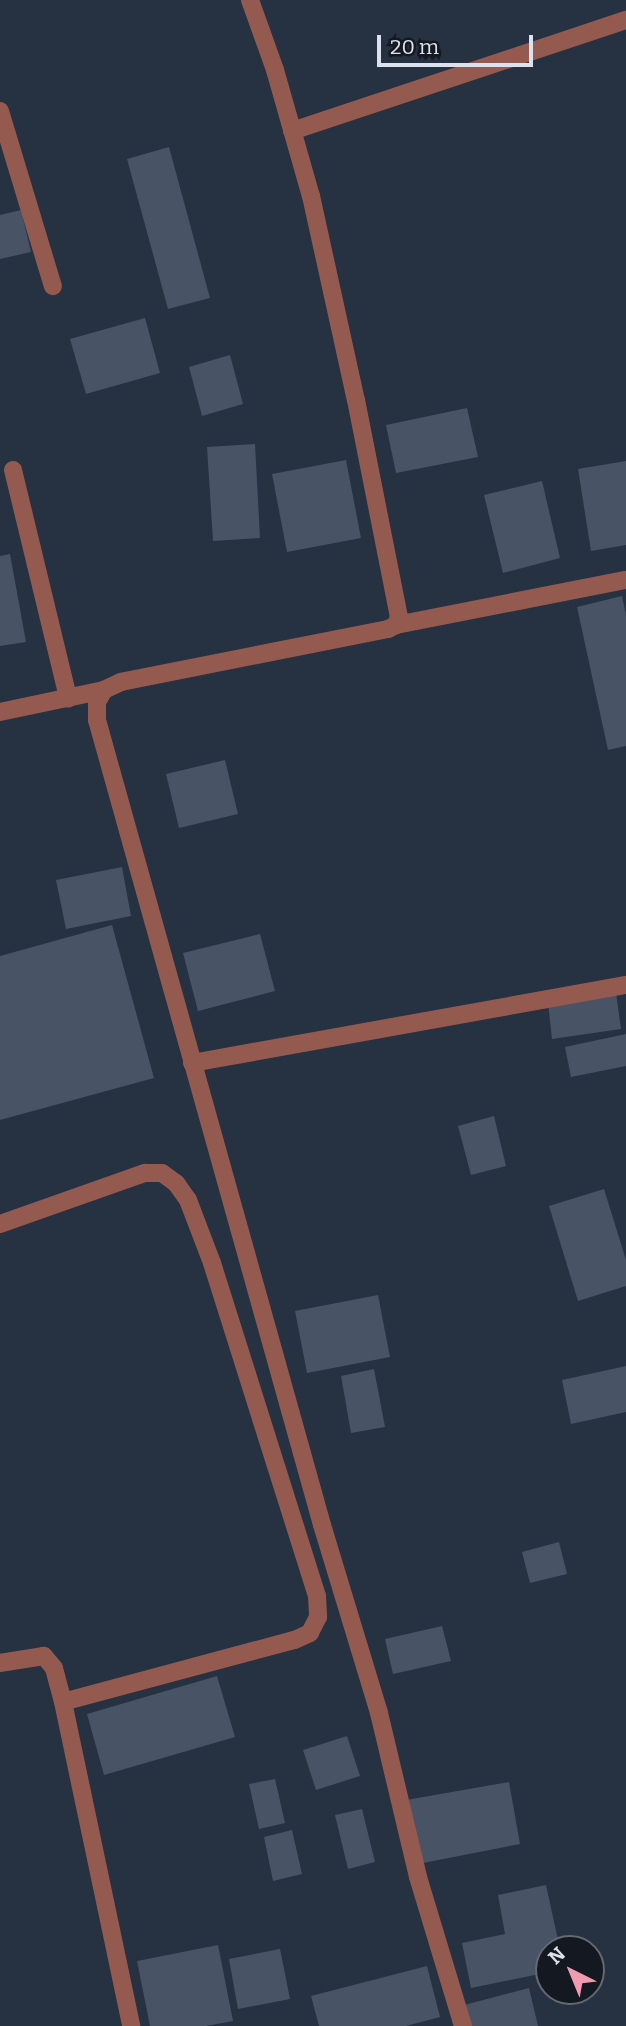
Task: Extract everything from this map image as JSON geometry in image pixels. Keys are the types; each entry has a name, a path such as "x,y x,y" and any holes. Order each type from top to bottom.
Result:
{"street":[{"path":"250,0 311,197 399,608 396,625"},
{"path":"292,131 626,20"},
{"path":"0,111 53,286"},
{"path":"13,470 68,698"},
{"path":"0,712 104,690 121,682 626,580"},
{"path":"104,690 96,702 97,720 322,1525 379,1713 418,1877 463,2026"},
{"path":"192,1063 626,985"},
{"path":"0,1224 145,1172 162,1173 176,1183 188,1200 212,1264 317,1596 316,1625 310,1633 294,1640 63,1702"},
{"path":"0,1663 44,1656 54,1668 131,2026"}],"building":[{"path":"169,147 210,298 168,309 127,159"},
{"path":"21,210 31,252 0,259 0,215"},
{"path":"145,318 160,373 86,394 70,339"},
{"path":"230,355 243,404 202,416 189,367"},
{"path":"467,408 478,457 396,473 386,425"},
{"path":"255,444 260,538 213,541 207,447"},
{"path":"346,460 361,538 287,552 272,474"},
{"path":"626,461 626,545 591,551 578,469"},
{"path":"542,481 560,558 503,573 484,495"},
{"path":"10,554 26,642 0,646 0,556"},
{"path":"622,596 626,615 626,746 608,750 577,607"},
{"path":"225,760 238,814 179,828 166,774"},
{"path":"122,867 131,916 66,929 56,880"},
{"path":"112,925 154,1078 0,1120 0,956"},
{"path":"260,934 275,991 198,1011 183,953"},
{"path":"616,993 621,1029 552,1039 548,1002"},
{"path":"626,1034 626,1066 571,1077 565,1047"},
{"path":"494,1116 506,1166 471,1175 458,1126"},
{"path":"604,1189 626,1260 626,1286 578,1301 549,1206"},
{"path":"378,1295 390,1357 307,1373 295,1311"},
{"path":"626,1366 626,1412 571,1424 562,1380"},
{"path":"374,1369 385,1427 351,1433 341,1376"},
{"path":"559,1542 567,1574 530,1583 522,1552"},
{"path":"442,1626 451,1661 393,1674 385,1639"},
{"path":"217,1676 235,1737 104,1775 87,1714"},
{"path":"347,1736 360,1776 316,1790 303,1750"},
{"path":"275,1779 285,1823 259,1829 249,1784"},
{"path":"509,1782 520,1844 418,1864 406,1800"},
{"path":"362,1809 375,1862 348,1869 335,1815"},
{"path":"292,1830 302,1874 273,1881 264,1837"},
{"path":"546,1885 557,1935 535,1935 535,1975 471,1988 462,1943 505,1934 498,1895"},
{"path":"218,1945 233,2021 206,2026 150,2026 137,1961"},
{"path":"280,1949 290,1999 238,2009 229,1959"},
{"path":"427,1966 440,2017 406,2026 319,2026 311,1996"},
{"path":"529,1988 538,2026 469,2026 464,2005"}]}
